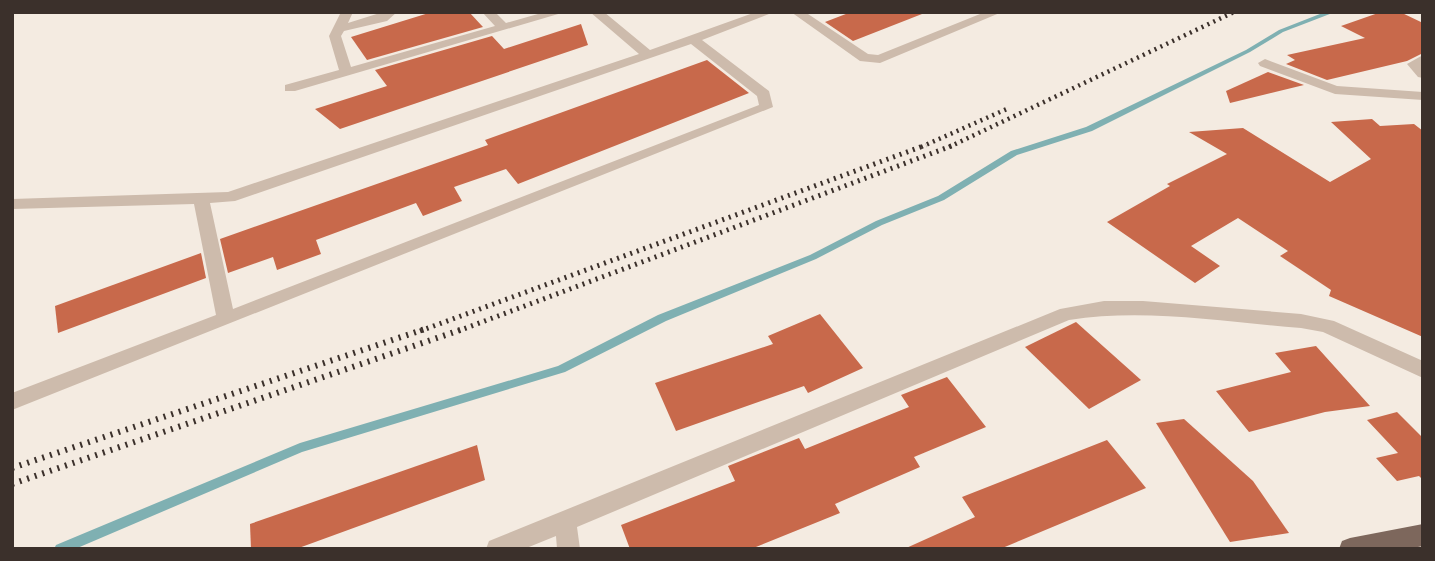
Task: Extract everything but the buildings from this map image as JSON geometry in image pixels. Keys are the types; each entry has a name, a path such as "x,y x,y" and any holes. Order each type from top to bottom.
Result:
{"main road":[{"path":"1350,549 1423,535"}],"street":[{"path":"346,72 335,36 347,12"},
{"path":"338,29 383,18 391,12"},
{"path":"488,12 504,28"},
{"path":"290,88 559,12"},
{"path":"596,12 648,55"},
{"path":"12,204 229,197 768,12"},
{"path":"797,12 865,58 880,59 996,12"},
{"path":"12,402 766,107 764,94 692,39"},
{"path":"1423,59 1414,64 1423,74"},
{"path":"1265,63 1335,90 1423,96"},
{"path":"201,198 226,319"},
{"path":"497,549 1066,314 1104,308 1143,308 1301,321 1327,326 1423,370"},
{"path":"565,521 569,549"}],"waterway":[{"path":"60,549 300,448 561,369 662,318 813,257 879,223 941,198 1014,153 1089,129 1248,51 1281,31 1332,12"}],"railway":[{"path":"950,146 1234,12"},
{"path":"923,146 1009,108"},
{"path":"420,331 923,146"},
{"path":"458,331 950,146"},
{"path":"12,468 425,329"},
{"path":"12,484 463,329"}]}
